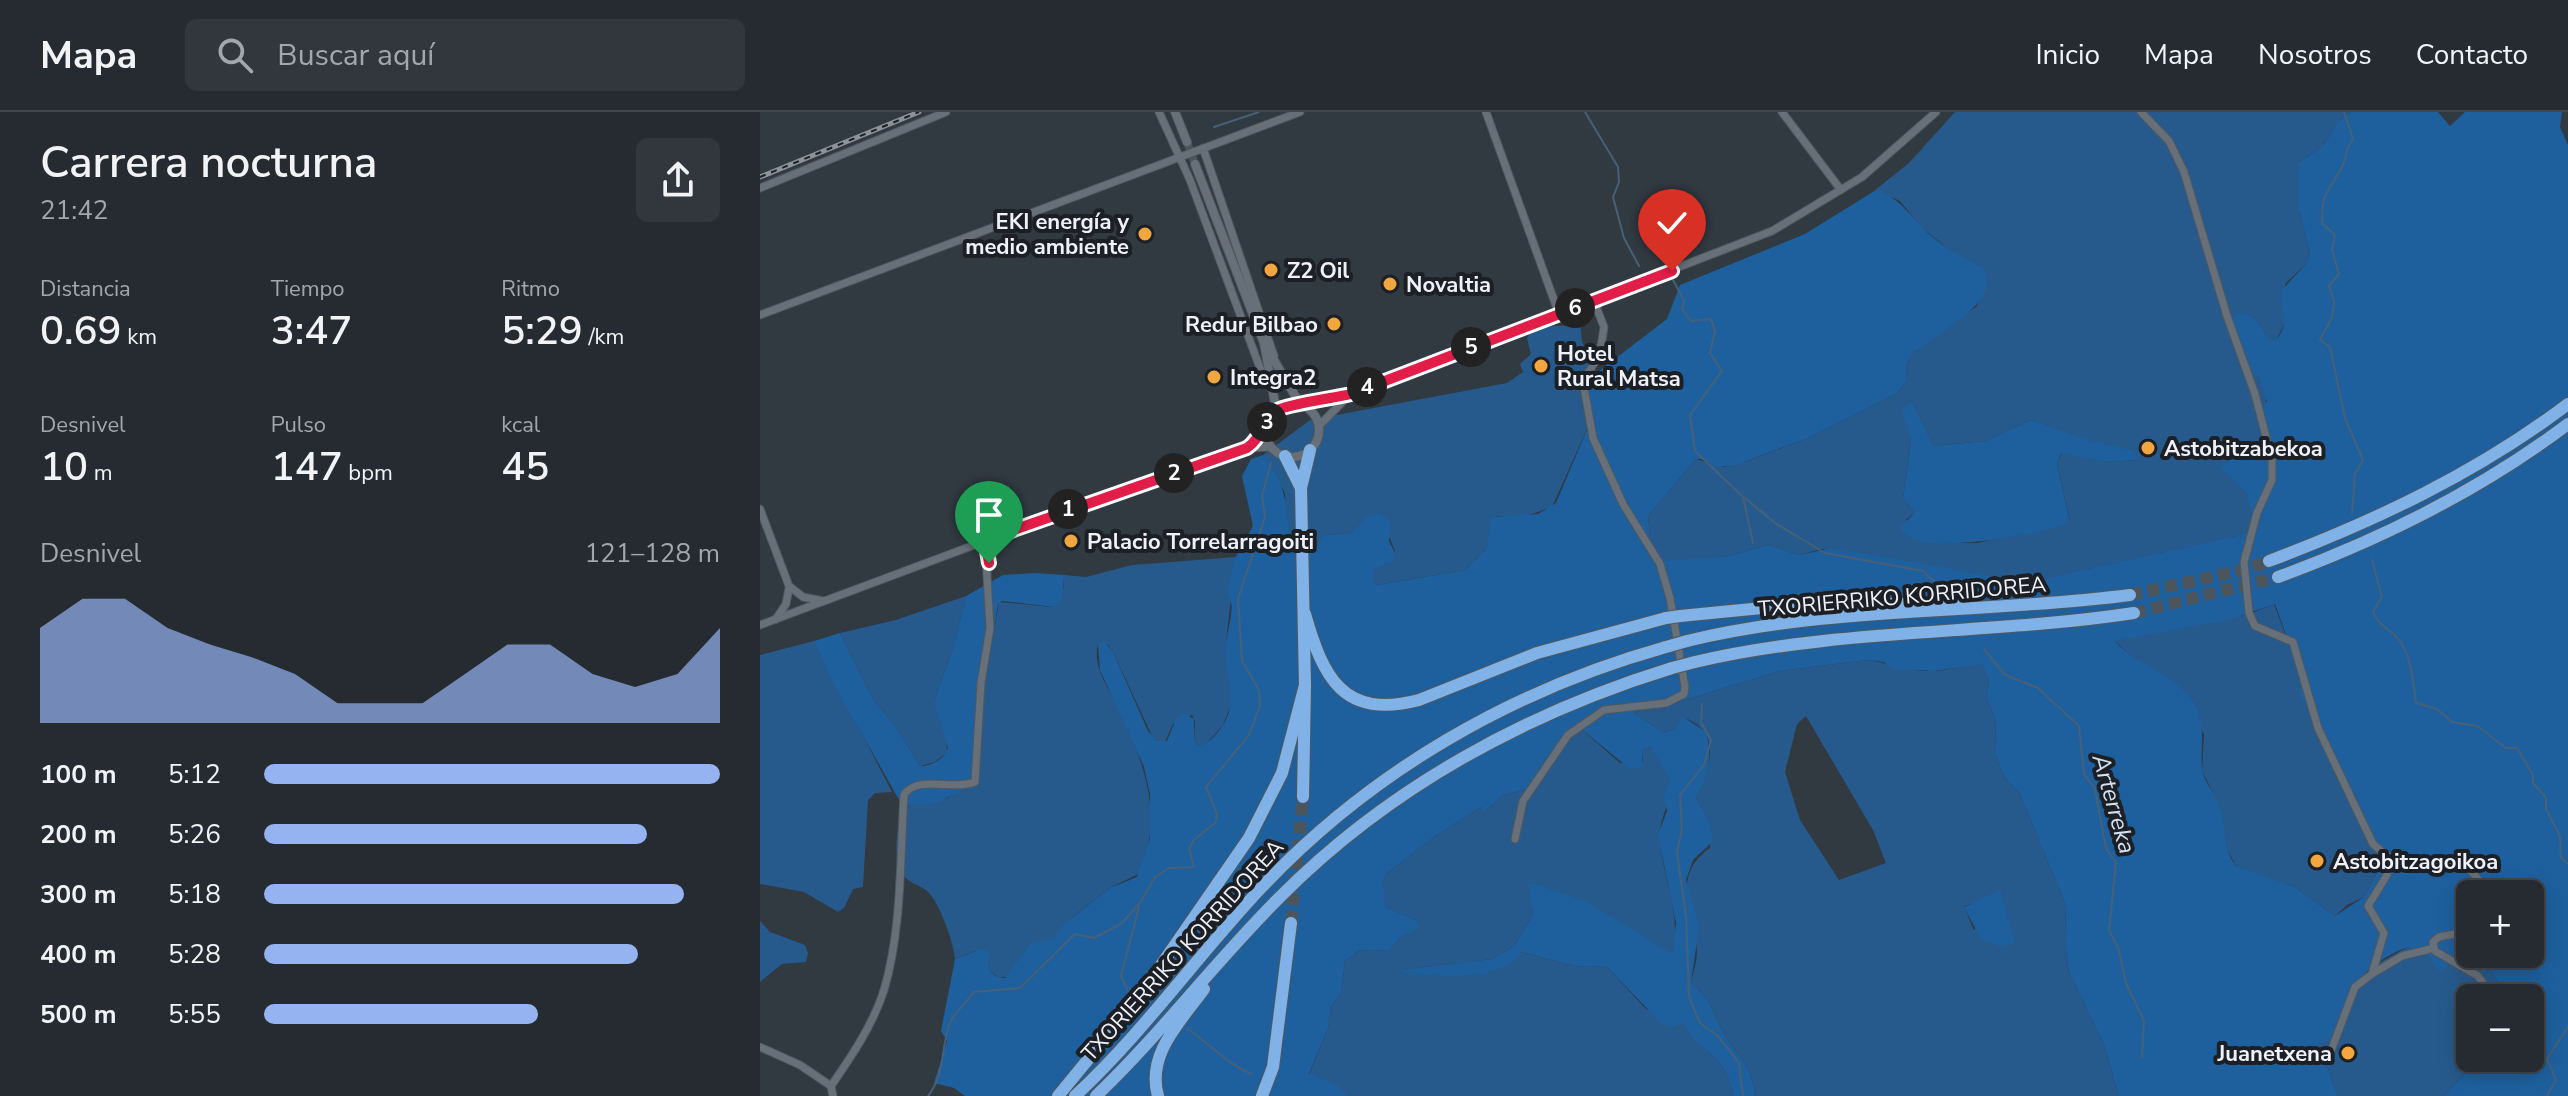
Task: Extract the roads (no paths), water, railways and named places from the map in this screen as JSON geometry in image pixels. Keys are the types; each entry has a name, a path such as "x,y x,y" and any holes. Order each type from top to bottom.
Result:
{"highway":[{"path":"2269,561 2353,528 2425,494 2508,447 2568,404"},
{"path":"2278,577 2351,549 2432,511 2520,458 2568,424"},
{"path":"1303,797 1305,614 1301,488 1310,450"},
{"path":"1285,456 1301,488"},
{"name":"TXORIERRIKO KORRIDOREA","path":"1075,1096 1126,1043 1262,887 1311,838 1377,785 1444,741 1514,703 1588,671 1687,641 1808,621 2060,604 2130,595"},
{"path":"1305,614 1319,662 1336,687 1364,703 1393,706 1419,700 1562,645 1673,617 1782,606 2060,604"},
{"name":"TXORIERRIKO KORRIDOREA","path":"1096,1096 1241,938 1332,849 1435,774 1552,712 1672,668 1833,638 2024,625 2134,613"},
{"path":"1058,1096 1137,1000 1249,838 1282,773 1305,685"},
{"path":"1262,1096 1273,1067 1291,923"},
{"path":"1158,1096 1155,1079 1161,1051 1241,938"}],"street":[{"path":"760,188 946,112"},
{"path":"1159,112 1190,180 1263,376 1271,384"},
{"path":"1175,112 1187,142"},
{"path":"760,315 1300,112"},
{"path":"1486,112 1559,314"},
{"path":"1782,112 1841,190"},
{"path":"1276,409 1351,394 1741,245 1841,190 1936,112"},
{"path":"2141,112 2169,141 2184,172 2227,316 2255,394 2272,460 2272,480 2246,547 2249,613 2255,626 2293,642 2318,728 2373,844 2388,857 2387,875 2368,906 2384,933 2372,974"},
{"path":"1203,148 1253,284 1279,370"},
{"path":"760,625 985,540 1247,448 1271,447 1285,456 1301,456 1310,450 1317,441 1319,426 1314,414 1302,405 1264,343 1195,164"},
{"path":"1515,839 1523,801 1568,735 1604,710 1666,703 1684,694 1670,598 1660,564 1623,504 1593,438 1583,382 1600,353 1604,327 1594,301"},
{"path":"1247,448 1265,428 1276,409 1264,343"},
{"path":"1319,426 1351,394"},
{"path":"1265,428 1271,447"},
{"path":"760,509 799,611"},
{"path":"833,1096 831,1086 868,1026 893,952 904,795 911,787 922,784 951,787 975,782 981,683 990,628 985,540"},
{"path":"791,595 823,601"},
{"path":"776,619 791,595"},
{"path":"2387,862 2452,860 2471,869 2477,880"},
{"path":"2434,948 2433,942 2439,937 2456,934"},
{"path":"2331,1051 2355,987 2402,956 2434,948 2478,976 2483,984"},
{"path":"760,1047 800,1065 831,1086"}],"waterway":[{"path":"1214,127 1259,112"},
{"path":"1585,112 1618,167 1619,182 1613,197 1624,238 1639,266"},
{"path":"2344,112 2353,139 2343,165 2326,193 2322,213 2322,223 2335,235 2332,250 2339,274 2329,286 2334,301 2332,317 2320,340 2330,347 2345,418 2363,460 2355,474 2352,513"},
{"path":"1673,280 1684,300 1682,309 1691,321 1711,319 1715,331 1710,353 1722,371 1690,415 1695,451 1743,497 1753,543"},
{"path":"928,1096 938,1079 950,1023 974,992 1020,988 1075,934 1094,938 1122,923 1140,903 1155,877 1169,868 1194,867 1189,849 1194,840 1216,822 1217,814 1206,787 1249,735 1260,706 1259,690 1242,661 1238,599 1265,517 1262,496 1271,463"},
{"name":"Arterreka","path":"1745,498 1775,523 1825,553 1923,571 1939,586"},
{"path":"2372,560 2382,597 2373,612 2404,648 2416,703 2437,709 2452,722 2477,726 2506,748 2517,748 2533,775 2533,783 2546,798 2546,809 2560,836 2561,858 2568,864"},
{"name":"Arterreka","path":"1984,649 2005,675 2038,688 2079,726 2084,774 2095,789 2106,849 2116,862 2109,930 2118,948 2126,983 2144,1021 2142,1057"},
{"path":"1702,704 1701,722 1711,740 1704,765 1680,795 1682,829 1677,852 1686,917 1689,997 1700,1023 1718,1036 1739,1063 1743,1096"},
{"path":"1129,993 1121,976 1139,907"},
{"path":"2547,1096 2556,1080 2547,1059 2568,1027"},
{"path":"1187,1028 1231,1063 1251,1074"}],"tunnel":[{"path":"1187,142 1195,164"},
{"path":"2130,595 2244,570 2269,561"},
{"path":"2134,613 2278,577"},
{"path":"1291,923 1303,797"}],"railway":[{"path":"760,177 919,112"}],"place":[{"name":"EKI energía y medio ambiente","path":"1145,234"},
{"name":"Z2 Oil","path":"1271,270"},
{"name":"Novaltia","path":"1390,284"},
{"name":"Redur Bilbao","path":"1334,324"},
{"name":"Hotel Rural Matsa","path":"1541,366"},
{"name":"Integra2","path":"1214,377"},
{"name":"Astobitzabekoa","path":"2148,448"},
{"name":"Palacio Torrelarragoiti","path":"1071,541"},
{"name":"Astobitzagoikoa","path":"2317,861"},
{"name":"Juanetxena","path":"2348,1053"}]}
